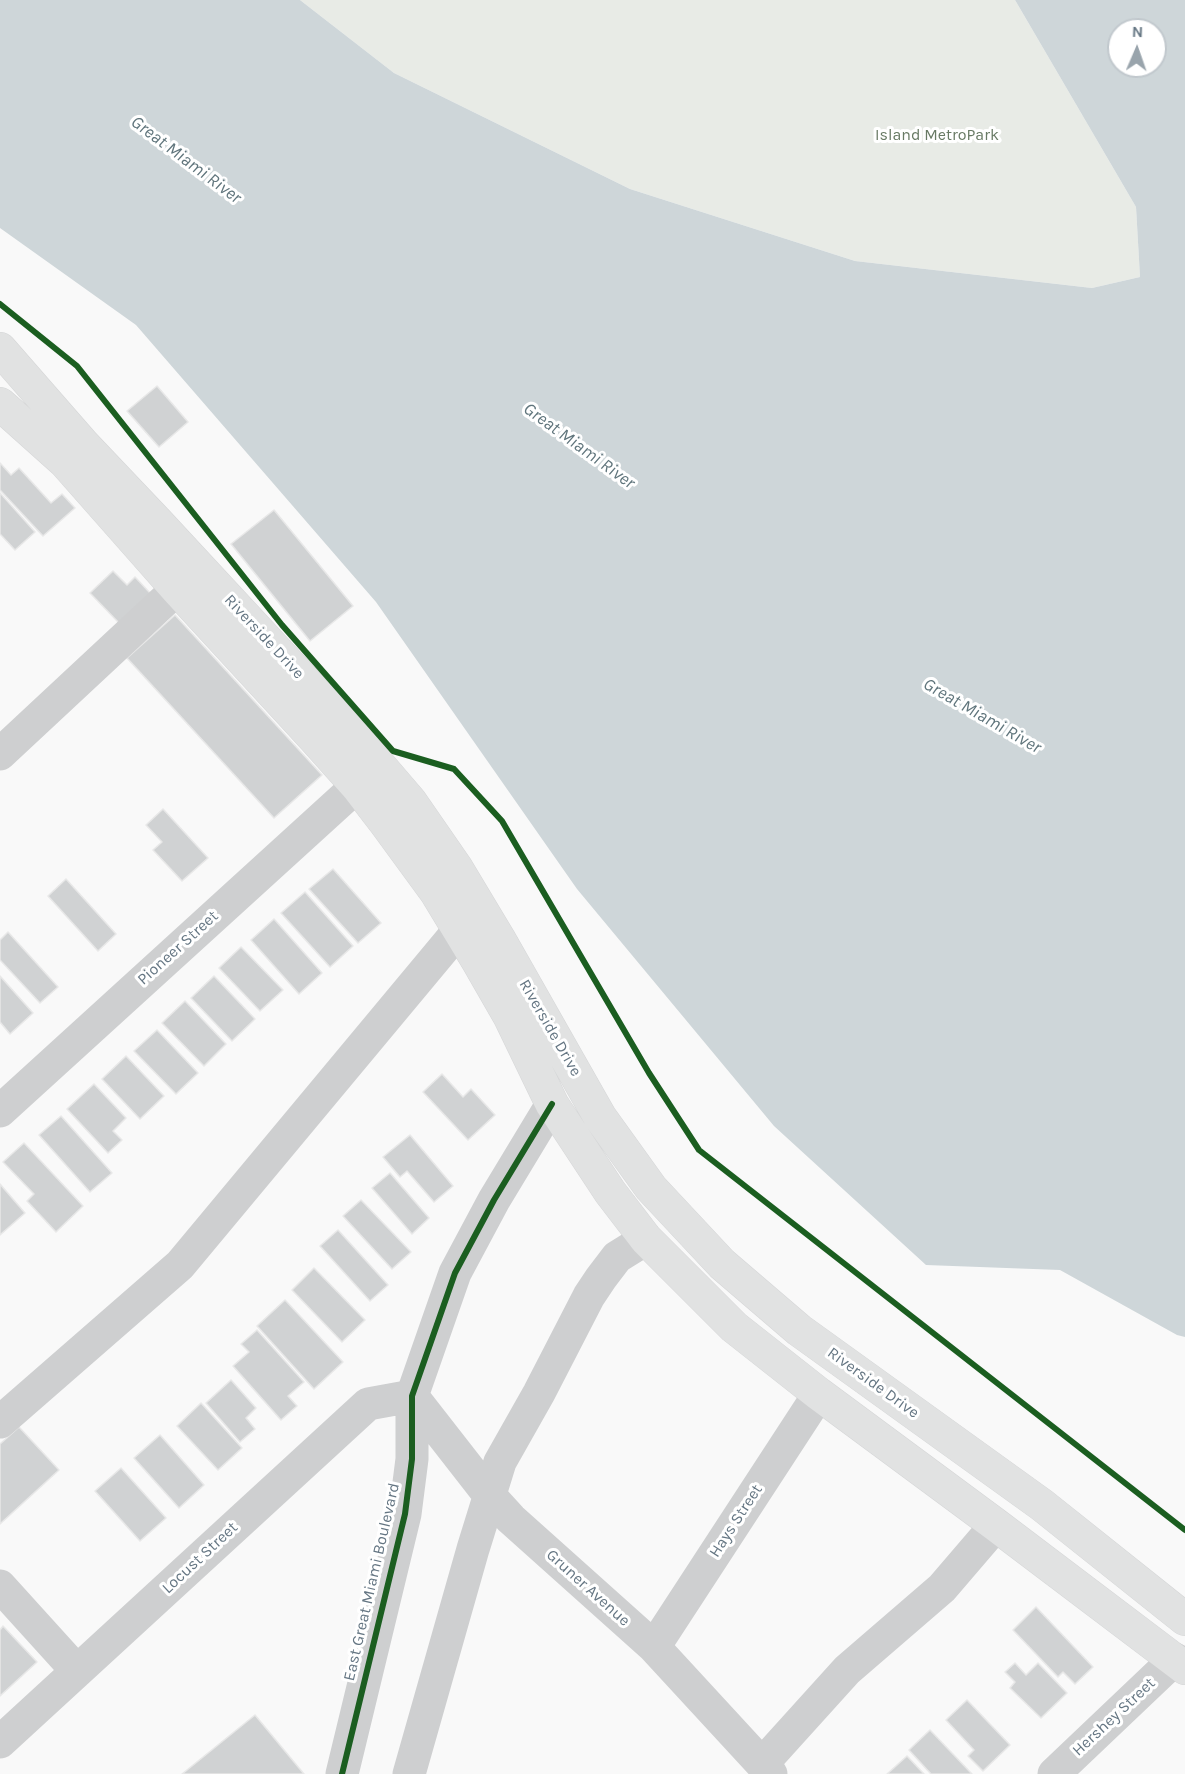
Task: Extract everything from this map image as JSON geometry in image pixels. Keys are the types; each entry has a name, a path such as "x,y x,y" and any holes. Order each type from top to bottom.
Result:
{"main road":[{"name":"Riverside Drive","path":"0,349 83,444 332,710 410,801 457,869 600,1117 651,1188 722,1264 799,1330 1042,1505 1185,1619"},
{"name":"Riverside Drive","path":"0,404 65,462 177,589 357,786 436,892 510,1017 552,1104 610,1192 646,1239 734,1327 819,1394 1180,1664"}],"street":[{"path":"0,754 177,589"},
{"name":"Pioneer Street","path":"0,1111 357,786"},
{"path":"0,1422 180,1265 459,930"},
{"name":"East Great Miami Boulevard","path":"342,1774 405,1514 412,1459 412,1396 455,1273 494,1200 552,1104"},
{"path":"409,1774 500,1462 590,1296 617,1257 646,1239"},
{"name":"Hays Street","path":"654,1647 819,1394"},
{"name":"Gruner Avenue","path":"412,1396 490,1496 511,1519 654,1647 766,1769"},
{"name":"Locust Street","path":"0,1742 368,1404 412,1396"},
{"path":"766,1769 847,1670 942,1588 996,1525"},
{"path":"0,1586 77,1671"},
{"name":"Hershey Street","path":"1054,1774 1180,1664"}],"green space":[{"name":"Island MetroPark","path":"300,0 1015,0 1136,207 1140,277 1092,288 855,261 630,189 394,73"}],"water":[{"name":"Great Miami River","path":"0,0 300,0 394,73 630,189 855,261 1092,288 1140,277 1136,207 1015,0 1185,0 1185,1337 1177,1335 1060,1270 926,1265 774,1126 577,889 376,602 136,325 0,228"}],"building":[{"path":"157,386 188,422 159,447 127,411"},
{"path":"0,463 11,475 19,468 51,503 62,494 75,508 43,536 0,490"},
{"path":"0,493 35,532 15,550 0,534"},
{"path":"274,510 353,606 310,641 231,544"},
{"path":"113,571 127,585 135,577 151,594 120,624 90,593"},
{"path":"175,615 322,775 274,818 127,658"},
{"path":"163,809 208,858 182,881 153,850 162,842 146,825"},
{"path":"333,869 381,923 358,943 309,889"},
{"path":"66,879 116,934 98,951 48,896"},
{"path":"305,892 353,946 330,967 281,913"},
{"path":"274,919 322,973 299,994 251,940"},
{"path":"8,932 58,987 40,1003 0,960 0,940"},
{"path":"241,947 283,990 260,1011 219,968"},
{"path":"0,976 33,1013 10,1034 0,1022"},
{"path":"214,976 255,1019 232,1041 191,998"},
{"path":"185,1001 226,1044 204,1066 162,1023"},
{"path":"157,1030 198,1073 176,1094 134,1051"},
{"path":"126,1056 164,1096 140,1119 102,1079"},
{"path":"442,1074 463,1097 471,1089 495,1115 468,1140 423,1092"},
{"path":"94,1084 126,1118 113,1131 122,1140 108,1153 67,1109"},
{"path":"61,1116 112,1173 90,1192 39,1135"},
{"path":"410,1135 453,1186 434,1202 407,1171 400,1177 383,1157"},
{"path":"24,1143 83,1206 56,1232 27,1201 34,1194 3,1162"},
{"path":"390,1173 429,1218 412,1234 372,1188"},
{"path":"0,1184 25,1213 0,1235"},
{"path":"361,1200 411,1252 392,1269 343,1216"},
{"path":"338,1230 388,1285 370,1301 320,1246"},
{"path":"314,1268 365,1320 342,1342 292,1290"},
{"path":"285,1300 343,1362 314,1389 257,1326"},
{"path":"257,1330 304,1382 288,1396 297,1406 281,1420 233,1366 249,1352 241,1344"},
{"path":"231,1380 256,1408 246,1418 255,1429 240,1442 206,1403"},
{"path":"201,1403 242,1448 218,1470 177,1426"},
{"path":"19,1427 59,1470 0,1524 0,1444"},
{"path":"160,1435 204,1485 179,1508 134,1458"},
{"path":"121,1468 166,1518 140,1541 95,1491"},
{"path":"1036,1607 1093,1667 1075,1684 1063,1672 1058,1677 1013,1630"},
{"path":"3,1626 37,1662 0,1696 0,1630"},
{"path":"1015,1663 1026,1675 1038,1663 1067,1693 1041,1718 1010,1688 1015,1682 1005,1672"},
{"path":"967,1700 1010,1745 983,1771 968,1756 974,1750 946,1720"},
{"path":"255,1715 304,1774 182,1774"},
{"path":"930,1730 972,1774 931,1774 909,1750"},
{"path":"907,1756 924,1774 887,1774"}],"cycle path":[{"path":"0,304 77,366 282,625 393,751 454,769 502,821 649,1073 699,1150 1185,1530"},
{"path":"342,1774 405,1514 412,1459 412,1396 455,1273 494,1200 552,1104"}]}
